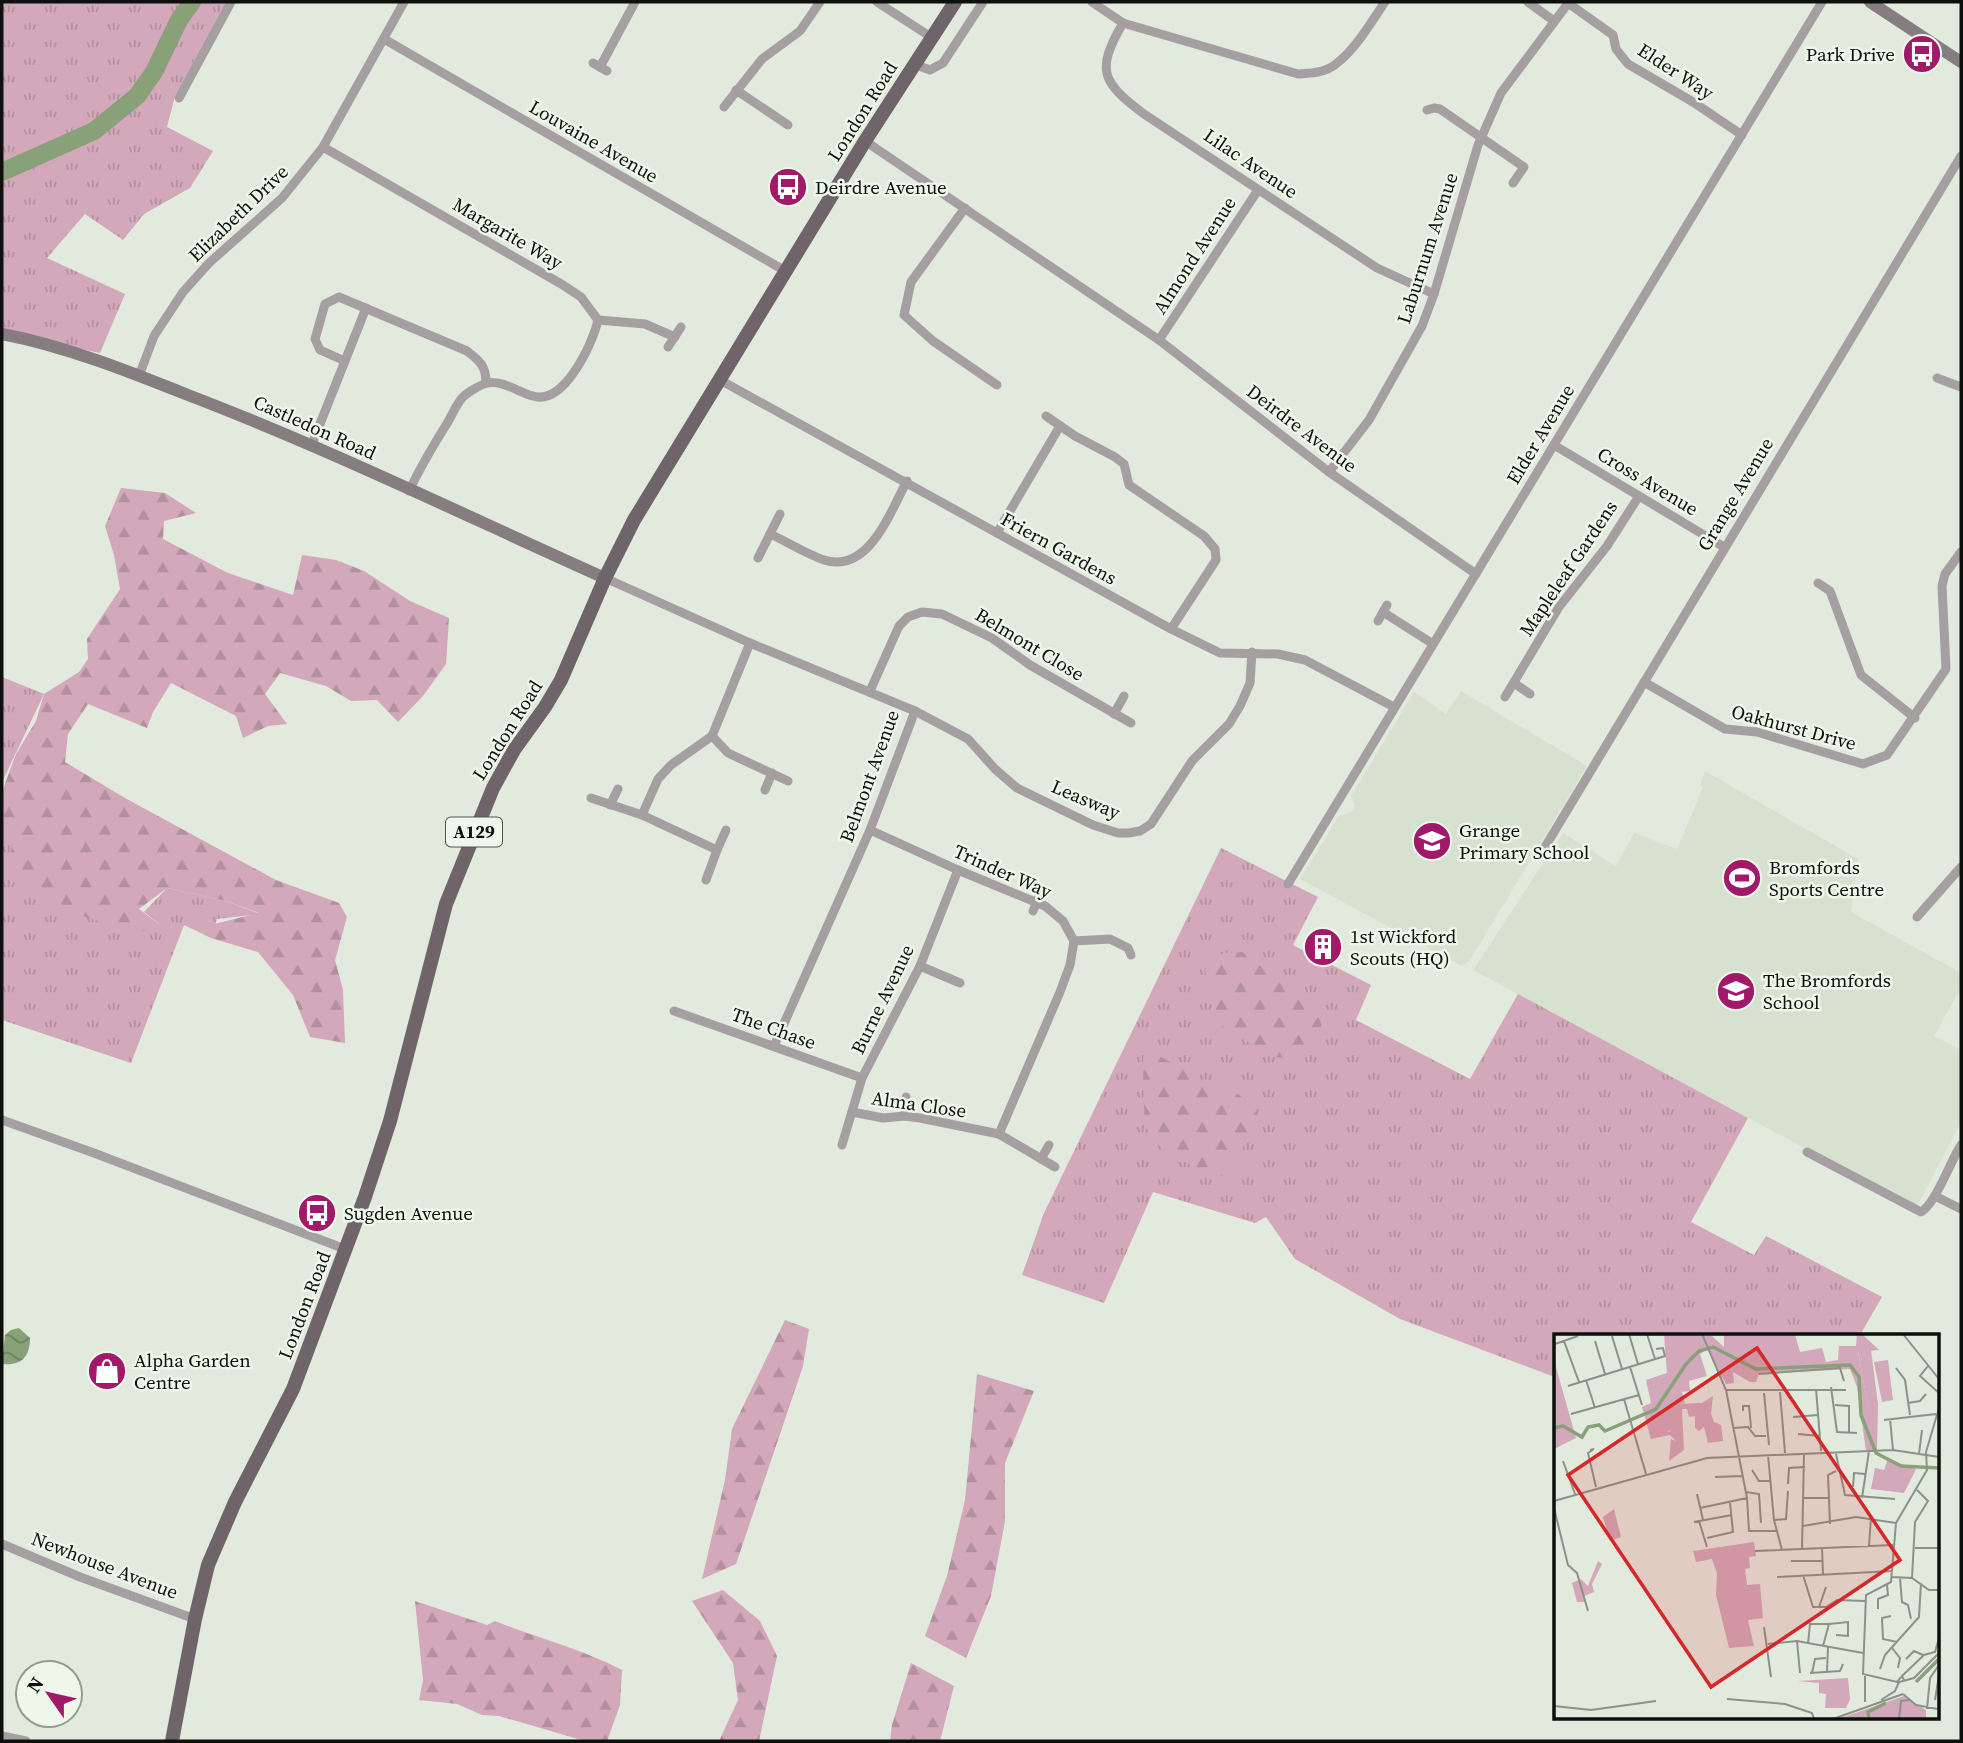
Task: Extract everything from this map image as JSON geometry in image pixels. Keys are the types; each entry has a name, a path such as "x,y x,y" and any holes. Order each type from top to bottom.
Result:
{"main road":[{"name":"London Road","path":"172,1741 208,1565 235,1502 293,1389 345,1249 390,1121 446,904 493,788 514,750 561,680 604,578 634,520 864,141 955,2"}],"street":[{"path":"178,98 230,2"},
{"name":"Elizabeth Drive","path":"139,376 154,336 183,292 209,263 282,198 323,147 404,2"},
{"path":"600,67 635,2"},
{"path":"724,107 762,59 800,31 820,2"},
{"path":"877,2 931,37"},
{"path":"914,65 930,70 943,63 983,2"},
{"path":"1092,2 1122,23 1298,74 1318,73 1335,65 1352,48 1385,2"},
{"path":"1528,2 1554,21"},
{"name":"Laburnum Avenue","path":"1329,472 1369,420 1422,326 1482,136 1501,93 1568,2"},
{"name":"Elder Way","path":"1568,2 1613,35 1616,49 1628,64 1693,102 1742,135"},
{"name":"Elder Avenue","path":"1288,884 1822,2"},
{"path":"1870,2 1961,62"},
{"name":"Lilac Avenue","path":"1122,23 1106,56 1106,72 1118,93 1144,114 1377,268 1434,294"},
{"name":"Louvaine Avenue","path":"384,39 786,272"},
{"path":"736,90 788,125"},
{"path":"1427,110 1434,107 1440,109 1524,167 1513,183"},
{"name":"Deirdre Avenue","path":"864,141 1159,340 1329,472 1476,574"},
{"name":"Margarite Way","path":"323,147 563,285 581,298 598,320"},
{"name":"Grange Avenue","path":"1542,852 1961,156"},
{"name":"Almond Avenue","path":"1159,340 1258,190"},
{"path":"965,208 911,282 904,315 933,341 997,385"},
{"path":"345,361 320,350 316,345 316,331 325,304 339,297 467,351 481,362 486,370 486,383"},
{"path":"312,444 366,308"},
{"path":"410,491 463,397 486,383 499,383 534,397 548,395 559,389 588,349 598,320 645,324 675,337"},
{"path":"668,347 681,327"},
{"name":"Castledon Road","path":"2,334 46,345 139,376 312,444 604,578"},
{"path":"1937,378 1961,387"},
{"name":"Friern Gardens","path":"720,380 1171,629 1220,653 1278,653 1305,660 1394,707"},
{"path":"1046,416 1124,464 1129,485 1204,536 1214,549 1216,560 1171,629"},
{"path":"997,533 1060,426"},
{"name":"Cross Avenue","path":"1554,445 1724,547"},
{"path":"770,534 824,560 840,563 857,558 871,545 907,481"},
{"name":"Mapleleaf Gardens","path":"1505,697 1559,607 1607,546 1639,496"},
{"path":"758,558 780,514"},
{"name":"Oakhurst Drive","path":"1644,682 1725,729 1757,732 1863,764 1887,755 1915,718 1946,669 1942,586 1945,574 1961,552"},
{"name":"Belmont Avenue","path":"604,578 915,711 870,830 774,1046"},
{"path":"1818,583 1830,591 1861,675 1915,718"},
{"name":"Belmont Close","path":"870,691 899,626 908,617 922,612 942,614 992,638 1030,665 1130,723"},
{"path":"1382,613 1433,644"},
{"path":"642,815 659,779 671,765 712,736 751,643"},
{"name":"Leasway","path":"915,711 968,740 1017,788 1093,825 1118,833 1129,833 1140,831 1150,824 1192,761 1228,724 1250,683 1252,652"},
{"path":"1514,683 1530,694"},
{"path":"1114,714 1124,696"},
{"path":"712,736 728,753 788,781"},
{"path":"765,790 772,773"},
{"path":"611,805 618,789"},
{"path":"591,798 642,815 717,850"},
{"path":"706,880 726,830"},
{"name":"Trinder Way","path":"870,830 1045,906 1063,921 1074,941"},
{"path":"1917,917 1961,867"},
{"name":"Burne Avenue","path":"842,1145 862,1078 920,966 958,870"},
{"path":"999,1134 1060,992 1070,965 1074,941 1111,939 1128,948 1131,956"},
{"path":"920,966 960,983"},
{"name":"The Chase","path":"674,1010 862,1078"},
{"path":"905,1116 906,1097"},
{"name":"Alma Close","path":"852,1112 883,1118 905,1116 999,1134 1055,1167"},
{"path":"2,1120 345,1249"},
{"path":"1041,1159 1049,1145"},
{"path":"1807,1152 1921,1212 1928,1208 1961,1145"},
{"path":"1935,1196 1961,1209"},
{"name":"Newhouse Avenue","path":"2,1544 80,1577 195,1619"},
{"path":"2,1736 26,1741"}],"shaded area":[{"name":"Grange Primary School","path":"1461,691 1587,766 1470,960 1462,966 1300,879 1339,816 1351,812 1355,806 1351,796 1414,692 1446,714"},
{"name":"The Bromfords School","path":"1705,771 1858,859 1851,912 1961,973 1961,988 1934,1036 1961,1050 1961,1122 1916,1208 1473,970 1563,833 1616,866 1634,833 1677,849 1703,787 1700,785"}],"green space":[{"path":"2,2 226,2 175,96 167,127 213,151 190,188 144,214 123,240 85,214 47,258 125,294 100,353 2,332"},
{"path":"121,488 165,493 196,513 164,521 163,539 228,573 293,595 302,555 336,560 364,571 410,601 449,618 446,664 423,696 398,722 377,700 351,701 326,686 280,673 265,694 287,724 268,726 243,738 236,716 171,683 153,712 147,728 88,704 68,734 65,762 125,798 276,880 339,903 347,917 335,960 343,990 345,1043 310,1037 293,995 258,952 211,938 214,924 259,913 226,901 167,888 139,909 164,928 131,932 77,914 33,887 11,852 14,824 2,813 2,793 16,754 36,721 44,694 79,672 88,659 87,639 120,589 105,526"},
{"path":"2,677 44,694 2,782"},
{"path":"2,812 163,927 144,912 167,888 226,901 260,914 217,919 211,938 184,925 131,1063 2,1020"},
{"path":"1221,848 1318,897 1293,945 1371,985 1356,1020 1470,1079 1518,994 1748,1118 1691,1222 1754,1255 1766,1236 1882,1297 1861,1334 1554,1334 1554,1377 1400,1319 1295,1259 1266,1217 1255,1223 1153,1192 1104,1303 1022,1275 1044,1213"},
{"path":"1242,952 1300,996 1321,1017 1321,1041 1295,1059 1266,1056 1243,1038 1215,1022 1205,970 1223,953"},
{"path":"1158,1055 1202,1081 1230,1088 1259,1110 1226,1177 1193,1166 1172,1155 1148,1131 1144,1106 1143,1056"},
{"path":"785,1320 809,1329 803,1366 736,1564 702,1579 725,1480 732,1429"},
{"path":"977,1374 1034,1391 1005,1463 1005,1521 991,1596 966,1658 925,1636 947,1576 965,1500"},
{"path":"723,1590 760,1621 777,1656 759,1741 719,1741 738,1700 733,1663 692,1601"},
{"path":"415,1601 487,1625 495,1621 622,1670 620,1705 607,1741 585,1741 499,1716 482,1715 457,1704 419,1700 423,1680"},
{"path":"911,1663 954,1686 940,1741 890,1741 892,1725"}],"water":[{"path":"19,1328 30,1338 26,1355 19,1362 2,1364 5,1335"}],"waterway":[{"path":"2,172 94,131 137,96 154,72 179,20 192,2"}],"place":[{"name":"Park Drive","path":"1922,54"},
{"name":"Deirdre Avenue","path":"788,187"},
{"name":"Grange Primary School","path":"1432,841"},
{"name":"Bromfords Sports Centre","path":"1742,878"},
{"name":"1st Wickford Scouts (HQ)","path":"1323,947"},
{"name":"The Bromfords School","path":"1736,991"},
{"name":"Sugden Avenue","path":"317,1213"},
{"name":"Alpha Garden Centre","path":"107,1371"}]}
